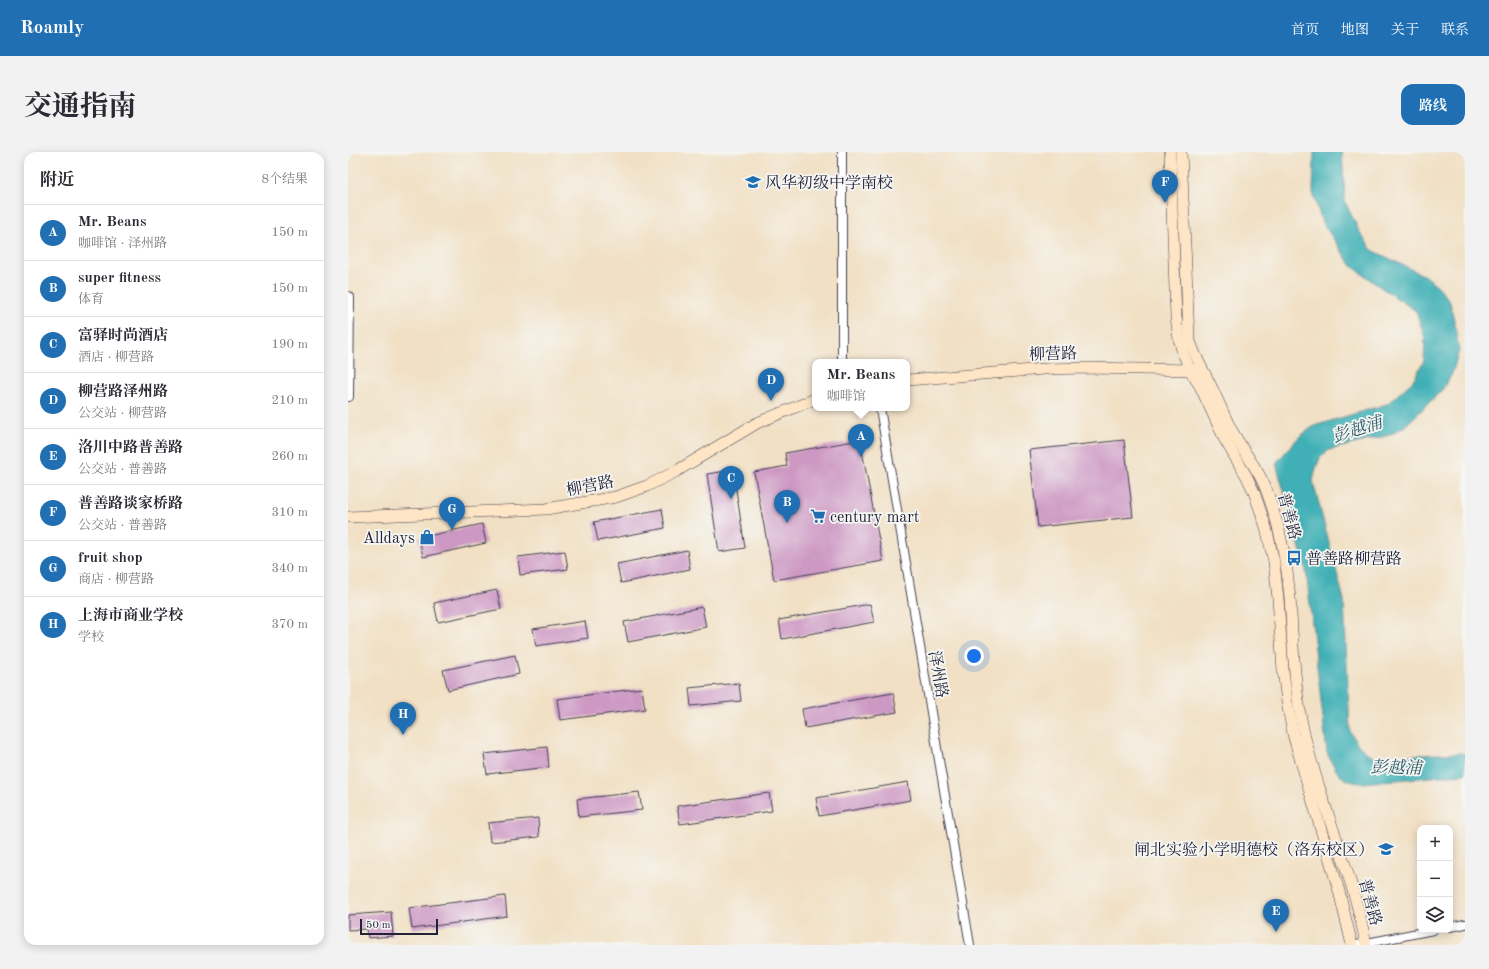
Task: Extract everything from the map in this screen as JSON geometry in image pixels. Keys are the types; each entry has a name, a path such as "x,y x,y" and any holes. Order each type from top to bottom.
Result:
{"main road":[{"name":"普善路","path":"1170,152 1176,317 1179,339 1183,353 1196,370 1210,383 1234,434 1257,470 1266,487 1278,524 1290,597 1294,670 1304,731 1352,888 1363,944"},
{"name":"普善路","path":"1181,152 1189,338 1194,353 1200,386 1225,440 1247,477 1254,492 1266,527 1275,575 1283,670 1292,734 1339,891 1352,945"},
{"name":"柳营路","path":"910,380 1044,369 1086,368 1196,370"},
{"name":"柳营路","path":"348,517 546,509 616,497 647,486 676,472 757,423 812,400"}],"street":[{"path":"842,152 842,359"},
{"path":"348,296 350,298 349,397"},
{"name":"泽州路","path":"881,411 970,945"},
{"path":"1453,926 1465,924"},
{"path":"1363,944 1418,933"}],"water":[{"name":"彭越浦","path":"1314,152 1342,152 1345,202 1360,233 1372,250 1427,277 1440,288 1450,302 1459,351 1452,374 1442,390 1405,426 1390,435 1329,450 1320,458 1316,468 1313,481 1344,600 1350,731 1362,749 1379,758 1397,759 1415,755 1465,753 1465,774 1362,783 1354,782 1343,778 1336,771 1327,753 1306,570 1276,463 1299,437 1314,426 1387,404 1412,382 1424,361 1425,338 1416,311 1351,265 1322,222 1313,193"}],"building":[{"name":"century mart","path":"860,440 883,561 774,580 754,472 787,466 785,453"},
{"path":"1124,440 1133,517 1038,527 1029,450"},
{"path":"733,470 745,548 719,552 707,474"},
{"path":"662,509 665,528 598,541 594,522"},
{"path":"482,524 486,543 423,557 419,538"},
{"path":"687,550 690,569 621,583 617,564"},
{"path":"565,551 568,569 520,575 518,557"},
{"path":"497,590 501,609 438,622 434,603"},
{"path":"870,604 874,622 782,639 779,620"},
{"path":"702,607 706,627 628,642 624,622"},
{"path":"585,621 588,638 536,646 533,629"},
{"path":"515,655 519,674 448,690 443,670"},
{"path":"739,683 741,701 691,706 689,688"},
{"path":"642,688 645,709 560,720 557,699"},
{"path":"893,693 897,712 805,728 802,709"},
{"path":"547,747 549,767 487,774 484,754"},
{"path":"908,782 911,800 819,816 816,798"},
{"path":"639,792 642,810 579,817 577,799"},
{"path":"769,793 772,811 680,824 677,806"},
{"path":"538,818 539,837 490,842 488,823"},
{"path":"505,896 507,916 412,929 409,908"},
{"path":"391,912 393,936 368,938 367,929 348,930 348,915"}],"place":[{"name":"风华初级中学南校","path":"753,182"},
{"name":"普善路谈家桥路","path":"1165,203"},
{"name":"柳营路泽州路","path":"771,401"},
{"name":"Mr. Beans","path":"861,457"},
{"name":"富驿时尚酒店","path":"731,499"},
{"name":"century mart","path":"818,516"},
{"name":"super fitness","path":"787,523"},
{"name":"fruit shop","path":"452,530"},
{"name":"Alldays","path":"427,537"},
{"name":"普善路柳营路","path":"1294,558"},
{"name":"上海市商业学校","path":"403,735"},
{"name":"闸北实验小学明德校（洛东校区）","path":"1386,849"},
{"name":"洛川中路普善路","path":"1276,932"}]}
